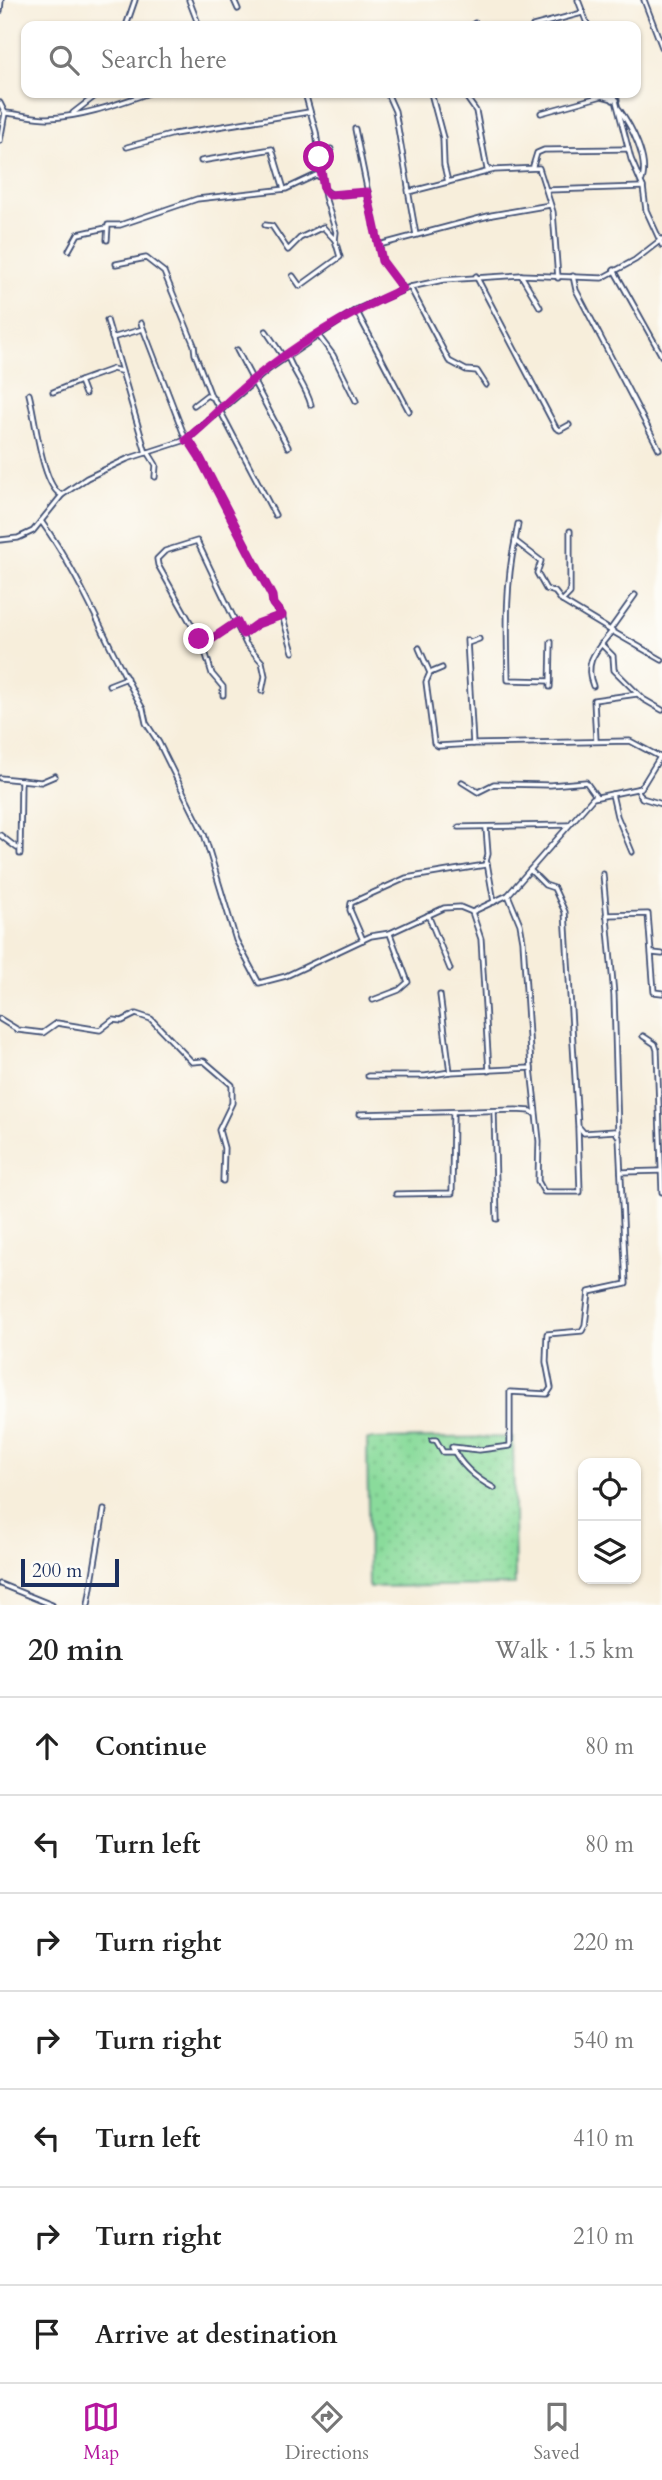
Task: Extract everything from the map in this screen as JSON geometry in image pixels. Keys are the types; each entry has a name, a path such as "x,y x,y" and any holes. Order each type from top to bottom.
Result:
{"street":[{"path":"0,11 1,0"},
{"path":"128,21 135,0"},
{"path":"189,0 196,21"},
{"path":"234,0 238,9"},
{"path":"578,0 586,21"},
{"path":"644,0 662,47"},
{"path":"552,21 582,13"},
{"path":"73,113 92,98"},
{"path":"5,113 50,118 96,112 129,98"},
{"path":"293,276 300,286 340,257 306,98"},
{"path":"389,98 396,114 416,235"},
{"path":"432,98 443,138 448,183"},
{"path":"467,98 476,111 487,169 494,170"},
{"path":"541,113 594,98"},
{"path":"0,540 25,536 62,495 95,474 147,452 186,440 286,357 356,310 403,289 476,276 573,276 598,279 635,260 661,241 646,210 642,185 627,148 618,108 613,98"},
{"path":"0,103 5,113 0,141"},
{"path":"618,108 627,121 640,152 644,174 642,185"},
{"path":"127,147 174,134 309,112"},
{"path":"355,129 382,261 403,289"},
{"path":"533,166 537,153 544,150 567,152 627,148"},
{"path":"201,161 272,149 284,189"},
{"path":"318,152 331,149"},
{"path":"408,190 411,192 494,170 533,166 541,171 551,205 555,226 553,242 559,262 558,278"},
{"path":"69,250 78,234 197,200 284,189 316,175 322,178"},
{"path":"546,190 642,185"},
{"path":"324,190 332,195 360,191 368,195"},
{"path":"379,245 492,215 551,205"},
{"path":"265,225 272,226 288,250 300,238 323,227 335,240"},
{"path":"106,228 107,240"},
{"path":"116,264 146,258 164,272 194,345 211,396 275,515"},
{"path":"614,270 662,356"},
{"path":"521,275 540,307"},
{"path":"476,276 556,428 560,430 569,425"},
{"path":"573,276 576,290 659,449"},
{"path":"410,287 449,361 466,370 477,370 486,385"},
{"path":"356,310 409,411"},
{"path":"107,320 147,452 156,465 155,477"},
{"path":"141,323 186,440 199,456 272,596 273,604 282,615 293,652"},
{"path":"112,338 143,329"},
{"path":"266,331 307,388 311,405"},
{"path":"318,335 332,355 356,401"},
{"path":"237,350 288,447"},
{"path":"53,392 113,369 122,372"},
{"path":"80,381 85,394"},
{"path":"29,394 42,460 55,490 62,495"},
{"path":"194,404 211,396"},
{"path":"41,521 66,556 143,709 146,723 169,761 204,834 236,940 259,982 300,970 363,940 390,933 450,907 472,912 508,895 596,796 644,786 661,758 630,741 438,746 434,743 427,692 430,673 419,648"},
{"path":"509,687 505,604 511,588 510,565 518,524"},
{"path":"562,601 570,593 570,531"},
{"path":"223,695 223,687 212,674 203,645 158,565 157,559 165,551 197,541 246,644 262,662 265,676 262,691"},
{"path":"515,541 541,561 537,573 546,589 555,592 562,601 662,660"},
{"path":"593,687 589,663 593,652 635,595"},
{"path":"243,634 257,624 282,615"},
{"path":"203,645 237,622"},
{"path":"473,744 467,643 479,639"},
{"path":"550,687 551,642"},
{"path":"601,644 613,656 614,670 639,694 662,710"},
{"path":"430,673 442,668"},
{"path":"109,685 127,678"},
{"path":"508,680 550,681"},
{"path":"596,741 594,700 639,694"},
{"path":"0,778 44,782 55,776"},
{"path":"0,835 19,851 22,833 21,780"},
{"path":"462,782 478,792 494,785 586,782 596,796"},
{"path":"637,789 642,798 662,804"},
{"path":"612,794 632,852"},
{"path":"459,827 568,825"},
{"path":"486,828 486,862 494,902"},
{"path":"363,940 352,917 351,902 406,878 475,868 486,862"},
{"path":"508,895 523,941 531,1068 539,1140 538,1181 544,1192 580,1192 565,912 561,898 554,888 545,885 530,870"},
{"path":"494,1488 476,1478 459,1462 453,1446 479,1450 510,1446 510,1392 547,1394 551,1388 546,1354 547,1334 582,1331 586,1325 589,1292 626,1284 614,995 603,874"},
{"path":"472,912 481,939 489,1071"},
{"path":"606,915 648,914 654,992 662,993"},
{"path":"428,915 450,970"},
{"path":"373,1000 399,990 408,982 390,933"},
{"path":"653,953 662,954"},
{"path":"440,995 450,1072"},
{"path":"0,1019 19,1030 42,1033 57,1023 100,1030 113,1020 122,1021 136,1014 151,1019 192,1062 204,1061 232,1085 232,1103 219,1130 225,1148 223,1181"},
{"path":"643,1035 656,1046 662,1192"},
{"path":"368,1076 425,1076 450,1072 531,1068"},
{"path":"360,1114 531,1111 536,1116"},
{"path":"494,1112 497,1219"},
{"path":"396,1194 452,1193 453,1113"},
{"path":"578,1126 584,1133 610,1130 618,1133"},
{"path":"621,1172 661,1171"},
{"path":"432,1440 436,1440 443,1452 455,1452"},
{"path":"88,1605 104,1510"},
{"path":"0,1584 52,1605"}],"green space":[{"path":"513,1437 515,1585 369,1587 367,1439"}],"route":[{"path":"199,639 203,645 237,622 243,634 257,624 282,615 273,604 272,596 199,456 186,440 210,422 235,396 287,355 341,318 403,289 382,261 367,192 332,195 326,193 319,157"}]}
